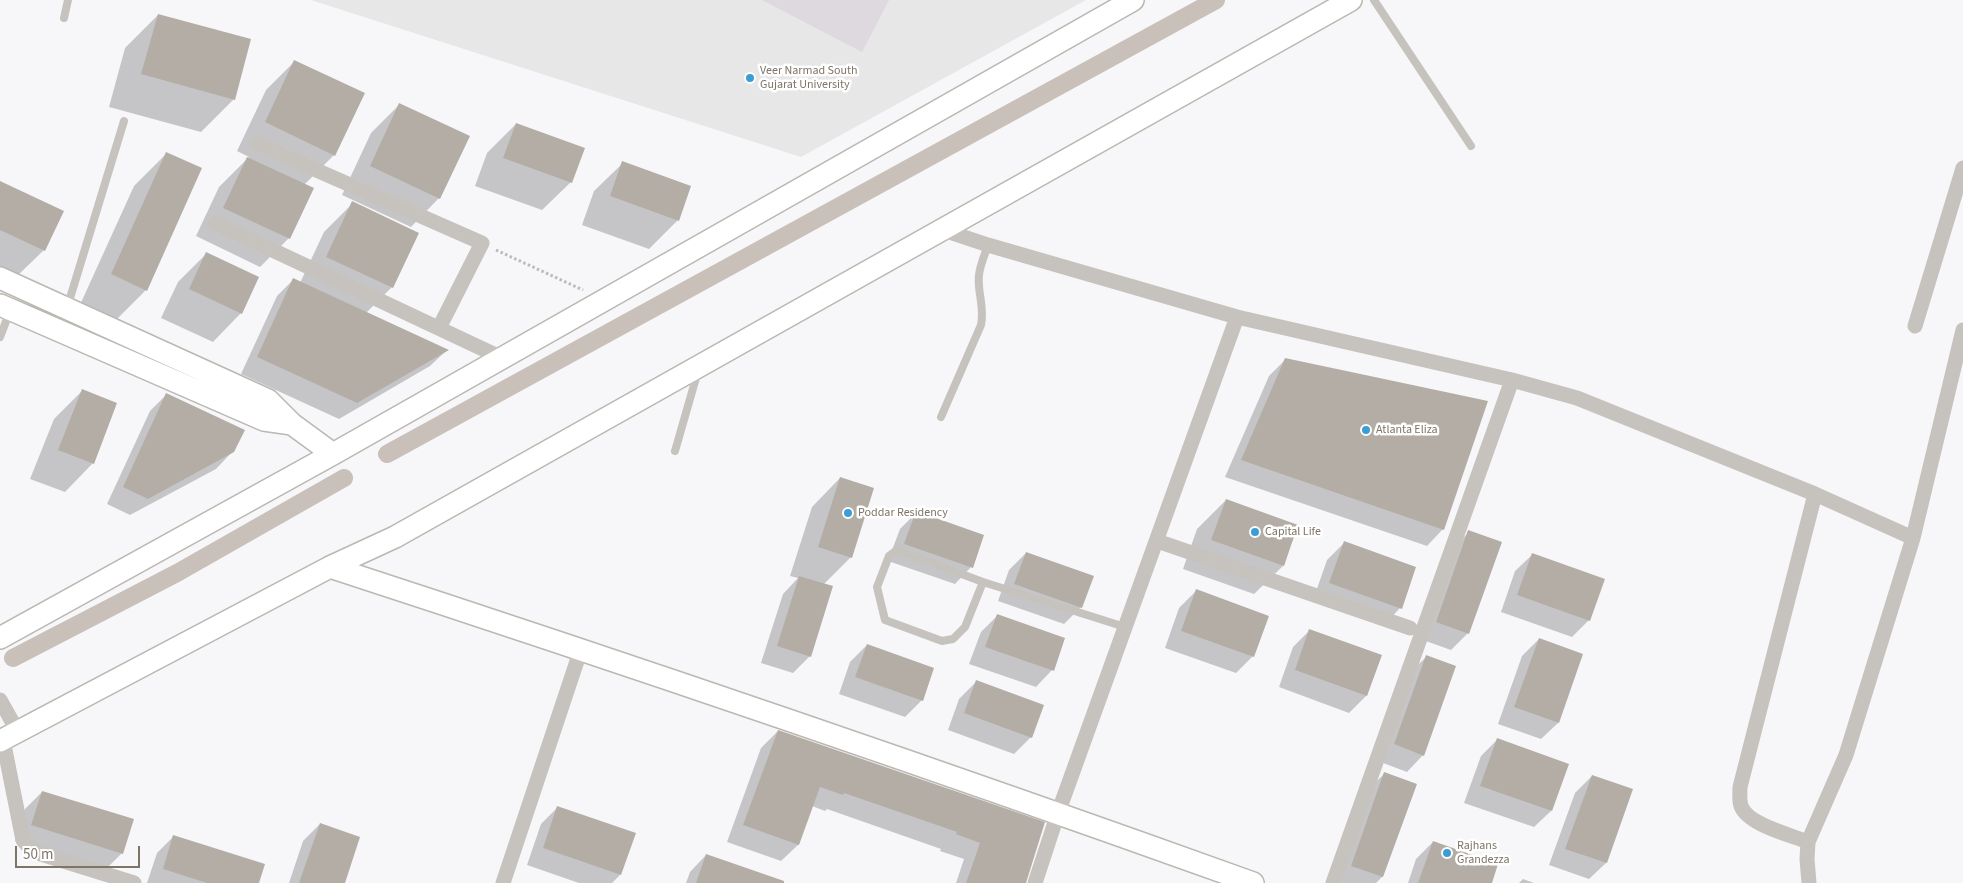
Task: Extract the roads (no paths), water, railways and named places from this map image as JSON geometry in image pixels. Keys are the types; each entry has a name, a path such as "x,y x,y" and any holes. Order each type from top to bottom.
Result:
{"street":[{"path":"0,638 333,454 1133,0"},
{"path":"7,738 330,567 395,537 1351,0"},
{"path":"258,144 482,243 439,328"},
{"path":"1915,326 1960,188 1963,168"},
{"path":"215,223 502,358"},
{"path":"943,230 988,245 1237,317 1512,380 1577,398 1815,494 1914,538"},
{"path":"0,278 268,400 292,424 333,454"},
{"path":"5,307 264,420 292,424"},
{"path":"1035,883 1058,812 1237,317"},
{"path":"1809,883 1808,842 1846,754 1914,538 1963,330"},
{"path":"1333,883 1512,380"},
{"path":"1808,842 1754,820 1742,808 1740,787 1815,494"},
{"path":"1156,541 1410,628"},
{"path":"330,567 581,649 1058,812 1253,883"},
{"path":"503,883 581,649"},
{"path":"0,700 24,840 29,847 41,854 134,883"}],"lane":[{"path":"64,18 68,0"},
{"path":"1374,0 1471,146"},
{"path":"67,309 124,120"},
{"path":"941,416 981,325 984,313 979,293 979,274 988,245"},
{"path":"0,337 5,307"},
{"path":"675,451 700,366"},
{"path":"983,582 965,627 953,640 942,641 885,620 877,587 889,556 897,550 983,582 1125,627"}],"waterway":[{"path":"387,454 1216,0"},
{"path":"13,658 177,573 344,478"}],"place":[{"name":"Veer Narmad South Gujarat University","path":"750,78"},
{"name":"Atlanta Eliza","path":"1366,430"},
{"name":"Poddar Residency","path":"848,513"},
{"name":"Capital Life","path":"1255,532"},
{"name":"Rajhans Grandezza","path":"1447,853"}]}
